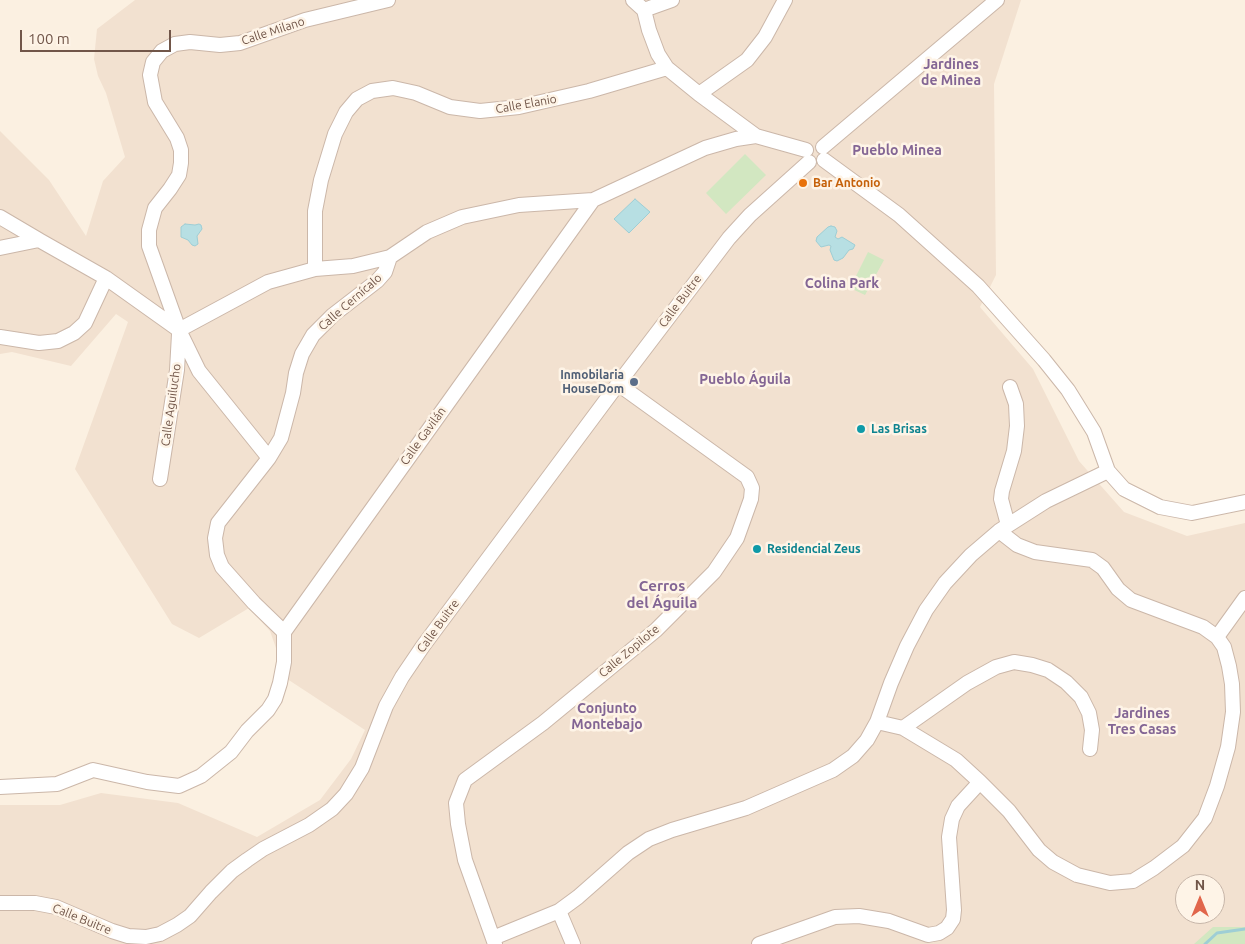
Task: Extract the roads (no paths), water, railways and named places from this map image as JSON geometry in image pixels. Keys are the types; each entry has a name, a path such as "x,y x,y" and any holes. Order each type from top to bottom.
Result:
{"street":[{"name":"Calle Milano","path":"179,330 150,246 150,230 155,208 179,175 181,163 181,150 177,138 155,102 150,76 153,62 162,51 175,44 190,42 220,45 240,42 305,20 388,0"},
{"path":"633,0 644,10 658,54 667,68 756,136 807,156 818,164 824,154 997,0"},
{"path":"644,10 672,0"},
{"path":"699,94 747,60 765,37 785,0"},
{"name":"Calle Elanio","path":"315,269 315,211 321,180 335,134 346,112 357,99 372,91 393,88 416,93 450,107 480,111 520,107 589,91 667,68"},
{"path":"179,330 268,282 315,269 353,266 390,257 426,232 462,217 519,205 593,200 705,148 736,139 756,136"},
{"path":"824,154 899,215 978,286 1068,390 1094,432 1108,471 1124,489 1160,507 1192,513 1245,502"},
{"name":"Calle Buitre","path":"0,903 35,903 56,907 128,936 146,937 160,934 177,926 190,916 232,871 263,848 309,825 332,809 346,794 362,768 386,706 402,677 423,646 729,238 807,156"},
{"name":"Calle Gavilán","path":"284,632 593,200"},
{"path":"0,217 106,278 179,330 199,371 269,458"},
{"path":"0,248 39,240"},
{"name":"Calle Cernícalo","path":"284,632 254,603 222,567 217,555 215,538 218,523 269,458 281,438 293,393 296,373 302,354 313,335 332,315 386,272 390,257"},
{"path":"0,337 39,343 58,342 74,333 84,323 106,278"},
{"name":"Calle Aguilucho","path":"160,479 177,370 179,330"},
{"name":"Calle Zopilote","path":"494,941 465,860 458,824 456,803 465,780 543,723 662,623 714,572 737,538 750,499 752,488 747,478 618,384"},
{"path":"878,722 903,728 956,760 1009,811 1039,850 1053,862 1077,875 1110,883 1133,882 1182,846 1205,818 1217,786 1228,747 1233,712 1232,684 1224,647 1217,637 1203,627 1131,600 1118,589 1103,568 1092,560 1035,552 1017,544 1004,528 1001,499 1014,451 1017,426 1016,404 1010,387"},
{"path":"494,941 559,910 578,897 628,853 649,840 672,830 746,808 833,770 854,756 878,722 891,683 907,646 926,610 946,583 971,555 1004,528 1046,502 1108,471"},
{"path":"1217,637 1245,598"},
{"path":"0,787 57,784 93,770 147,782 179,786 201,776 231,752 247,730 268,710 275,699 284,662 284,632"},
{"path":"903,728 967,683 996,667 1014,662 1048,670 1066,682 1081,697 1089,713 1092,730 1090,749"},
{"path":"759,944 835,917 859,916 889,922 928,935 939,933 947,928 953,920 954,910 949,837 952,819 958,806 980,782"},
{"path":"559,910 573,944"}],"water":[{"path":"635,199 650,212 629,233 614,219"},
{"path":"185,224 201,225 202,229 197,236 198,244 195,246 181,237 181,227"},
{"path":"831,226 835,227 837,231 835,237 838,239 842,237 855,245 843,258 837,261 834,260 830,250 831,246 821,247 816,241 817,237"}],"waterway":[{"path":"1205,944 1217,933 1245,929"}],"place":[{"name":"Bar Antonio","path":"803,183"},
{"name":"Inmobilaria HouseDom","path":"634,382"},
{"name":"Las Brisas","path":"861,429"},
{"name":"Residencial Zeus","path":"757,549"}],"district":[{"name":"Jardines de Minea","path":"951,72"},
{"name":"Pueblo Minea","path":"897,150"},
{"name":"Colina Park","path":"842,283"},
{"name":"Pueblo Águila","path":"745,379"},
{"name":"Cerros del Águila","path":"662,594"},
{"name":"Conjunto Montebajo","path":"607,716"},
{"name":"Jardines Tres Casas","path":"1142,722"}]}
